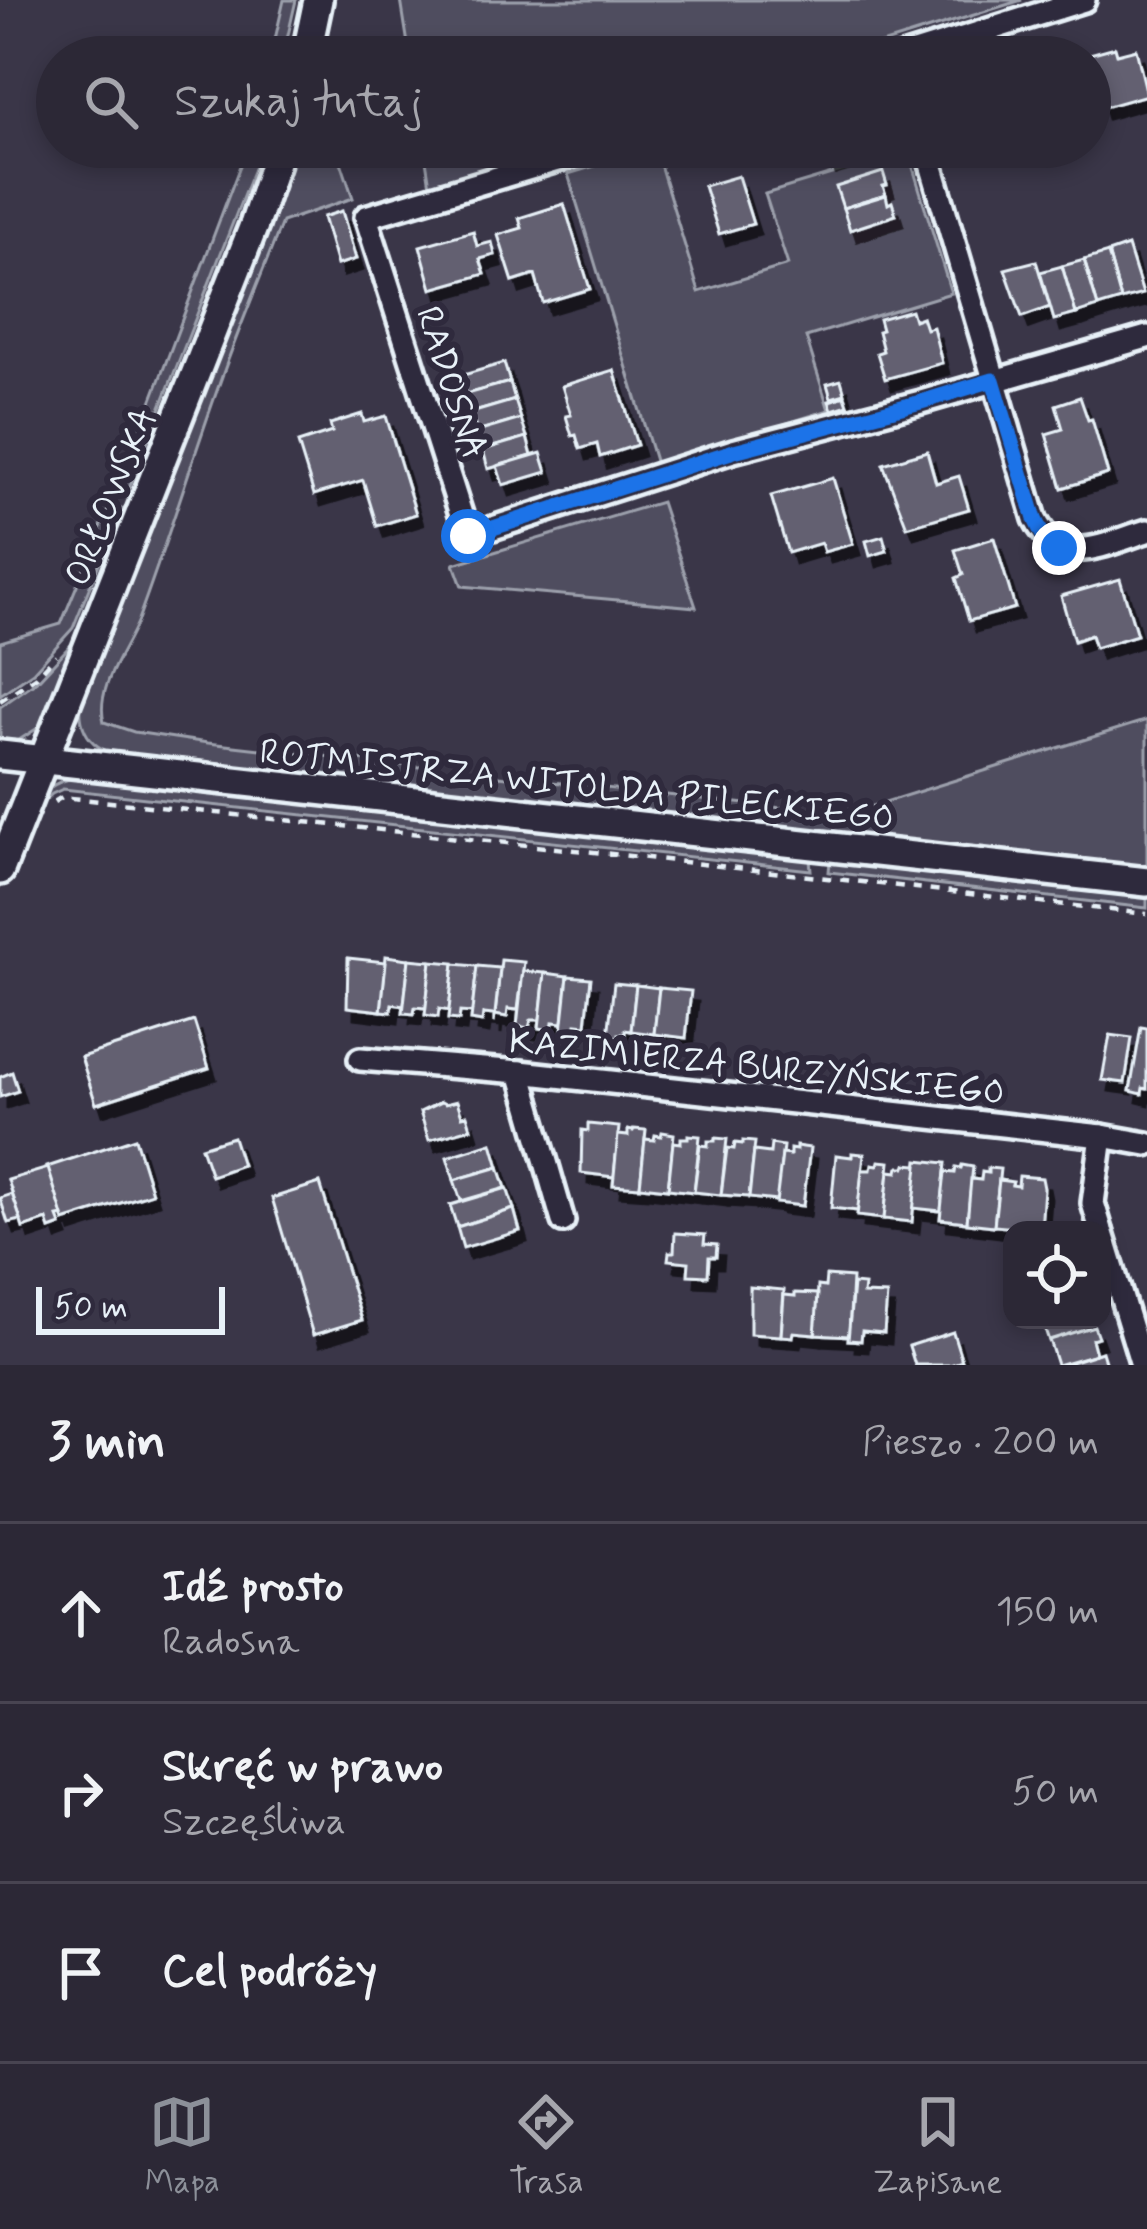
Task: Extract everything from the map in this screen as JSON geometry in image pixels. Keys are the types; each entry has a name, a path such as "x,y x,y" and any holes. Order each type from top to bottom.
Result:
{"street":[{"path":"310,36 318,0"},
{"path":"969,36 1084,0"},
{"name":"ORŁOWSKA","path":"0,870 273,168"},
{"name":"RADOSNA","path":"530,168 366,217 468,536 734,451 1147,337"},
{"path":"932,168 1043,536 1059,548 1077,549 1147,532"},
{"name":"ROTMISTRZA WITOLDA PILECKIEGO","path":"0,755 1147,882"},
{"name":"KAZIMIERZA BURZYŃSKIEGO","path":"360,1059 520,1072 1147,1144"},
{"path":"520,1072 563,1221"},
{"path":"1099,1221 1093,1203 1102,1136"},
{"path":"1111,1261 1142,1365"}],"path":[{"path":"45,808 62,797 1147,914"}],"shaded area":[{"path":"284,0 296,0 288,36 276,36"},
{"path":"401,0 1022,0 907,36 407,36"},
{"path":"239,168 254,168 128,491 119,487"},
{"path":"284,168 343,168 353,198 282,222 226,364 138,620 108,683 104,722 134,732 208,743 844,815 1147,720 1147,868 106,751 85,731 84,691 153,522"},
{"path":"427,168 487,168 430,186"},
{"path":"588,168 661,168 699,292 788,265 765,194 851,168 913,168 951,293 806,337 829,410 656,464 568,174"},
{"path":"661,502 696,607 462,586 454,564"},
{"path":"110,505 121,509 73,628 33,672 0,695 0,642 61,624"},
{"path":"80,635 44,724 19,740 0,741 0,707 38,680"},
{"path":"75,778 810,859 811,870 63,789 37,808 51,787"},
{"path":"830,861 1147,897 1147,908 829,872"}],"building":[{"path":"1111,48 1117,54 1136,49 1147,95 1111,105"},
{"path":"883,172 886,195 843,208 836,187"},
{"path":"738,176 753,224 719,234 704,186"},
{"path":"886,195 896,215 850,230 843,208"},
{"path":"564,204 590,289 543,303 535,275 513,282 498,235 522,228 519,218"},
{"path":"342,211 356,259 337,265 323,217"},
{"path":"473,231 477,246 492,242 495,255 480,259 485,274 432,289 420,246"},
{"path":"1128,246 1143,294 1121,300 1108,253"},
{"path":"1108,253 1121,300 1098,307 1084,260"},
{"path":"1084,260 1098,307 1076,314 1062,266"},
{"path":"1036,261 1050,307 1022,317 1005,269"},
{"path":"1062,266 1076,314 1054,320 1040,272"},
{"path":"911,310 914,320 922,317 926,329 933,327 942,363 885,379 877,353 883,351 879,319"},
{"path":"504,363 510,382 466,394 460,376"},
{"path":"614,370 637,445 600,457 597,444 580,449 576,435 572,436 562,386"},
{"path":"841,380 845,394 831,398 827,384"},
{"path":"510,382 515,400 471,413 466,394"},
{"path":"845,396 848,405 832,410 829,401"},
{"path":"1080,397 1088,420 1092,419 1108,474 1062,488 1046,434 1063,429 1056,405"},
{"path":"515,400 521,419 477,432 471,413"},
{"path":"362,414 364,422 386,416 416,514 377,526 363,480 314,495 298,443 332,432 330,424"},
{"path":"521,419 527,437 483,450 477,432"},
{"path":"527,437 532,456 488,469 483,450"},
{"path":"927,451 936,483 959,476 969,509 907,527 883,464"},
{"path":"541,453 547,472 503,485 497,466"},
{"path":"833,478 853,544 824,552 821,543 788,553 771,496"},
{"path":"883,536 887,551 870,556 866,541"},
{"path":"994,538 1015,608 969,621 956,578 963,575 955,550"},
{"path":"1120,579 1137,635 1095,648 1091,635 1074,641 1061,596"},
{"path":"386,956 409,959 404,1006 392,1004 391,1012 381,1011"},
{"path":"348,958 386,962 381,1011 347,1007"},
{"path":"409,959 431,961 426,1008 415,1007 414,1014 403,1013"},
{"path":"501,960 524,962 518,1010 508,1009 507,1017 495,1015"},
{"path":"431,961 454,963 449,1011 439,1009 438,1017 425,1015"},
{"path":"454,964 477,966 472,1013 460,1012 459,1020 448,1019"},
{"path":"477,966 500,968 494,1023 494,1015 483,1014 482,1022 471,1020"},
{"path":"523,971 545,973 540,1020 531,1020 529,1028 517,1026"},
{"path":"545,973 568,976 563,1023 553,1022 552,1030 539,1028"},
{"path":"568,976 591,978 586,1025 576,1024 575,1032 562,1031"},
{"path":"614,983 636,985 631,1031 619,1037 608,1036"},
{"path":"636,985 659,988 654,1034 631,1031"},
{"path":"659,988 691,991 686,1038 654,1034"},
{"path":"194,1021 209,1068 96,1104 81,1057"},
{"path":"1141,1027 1147,1028 1147,1089 1142,1094 1130,1091"},
{"path":"1110,1035 1132,1038 1125,1083 1102,1080"},
{"path":"12,1072 18,1091 0,1097 0,1077"},
{"path":"457,1101 471,1128 429,1140 420,1112 441,1102"},
{"path":"588,1124 619,1127 614,1177 581,1173 582,1130 588,1131"},
{"path":"628,1130 646,1130 640,1187 613,1185 618,1135 628,1136"},
{"path":"662,1132 674,1134 668,1189 640,1186 645,1139 654,1140"},
{"path":"688,1135 700,1136 694,1192 668,1189 673,1142 681,1143"},
{"path":"233,1137 242,1165 211,1176 201,1147"},
{"path":"135,1138 152,1193 64,1221 47,1167"},
{"path":"715,1138 727,1139 721,1195 694,1192 700,1145 708,1146"},
{"path":"755,1142 749,1197 721,1195 727,1148 734,1149 735,1143"},
{"path":"492,1143 499,1167 454,1180 447,1157"},
{"path":"771,1144 783,1146 777,1201 749,1198 754,1151 770,1153"},
{"path":"796,1146 810,1148 803,1206 776,1203 782,1154 790,1155"},
{"path":"852,1153 864,1154 858,1211 831,1208 836,1155 852,1157"},
{"path":"918,1160 946,1163 941,1211 913,1208"},
{"path":"879,1161 890,1162 884,1219 857,1216 862,1170 871,1170"},
{"path":"906,1164 918,1165 912,1222 884,1219 889,1171 898,1172"},
{"path":"962,1165 973,1167 967,1222 940,1219 945,1172 955,1173"},
{"path":"499,1167 506,1188 461,1201 454,1180"},
{"path":"48,1168 63,1216 58,1217 61,1225 50,1229 47,1220 23,1228 8,1180"},
{"path":"988,1168 1000,1169 994,1226 967,1223 971,1179 981,1180"},
{"path":"1019,1176 1042,1178 1042,1221 1003,1221 1003,1227 994,1226 999,1180 1018,1186"},
{"path":"320,1183 362,1320 313,1335 272,1198"},
{"path":"507,1188 514,1209 457,1227 450,1205"},
{"path":"12,1194 21,1220 8,1223 0,1198"},
{"path":"514,1209 520,1231 463,1248 457,1227"},
{"path":"675,1233 705,1235 704,1244 717,1245 716,1257 709,1257 708,1276 688,1275 689,1262 668,1260 669,1252 674,1252"},
{"path":"826,1276 852,1278 849,1336 815,1334 818,1286 825,1287"},
{"path":"853,1284 864,1285 863,1294 887,1295 884,1333 862,1331 861,1341 848,1340"},
{"path":"750,1287 784,1290 781,1336 750,1334"},
{"path":"818,1294 815,1334 781,1336 784,1295"},
{"path":"1045,1329 1085,1329 1049,1341"},
{"path":"1084,1329 1095,1329 1098,1337 1092,1339 1096,1354 1057,1365 1049,1340"},
{"path":"953,1332 962,1361 915,1365 909,1346"},
{"path":"1102,1352 1106,1365 1061,1365 1096,1354"}],"route":[{"path":"468,536 734,451 993,380 1035,519 1043,536 1059,548"}]}
